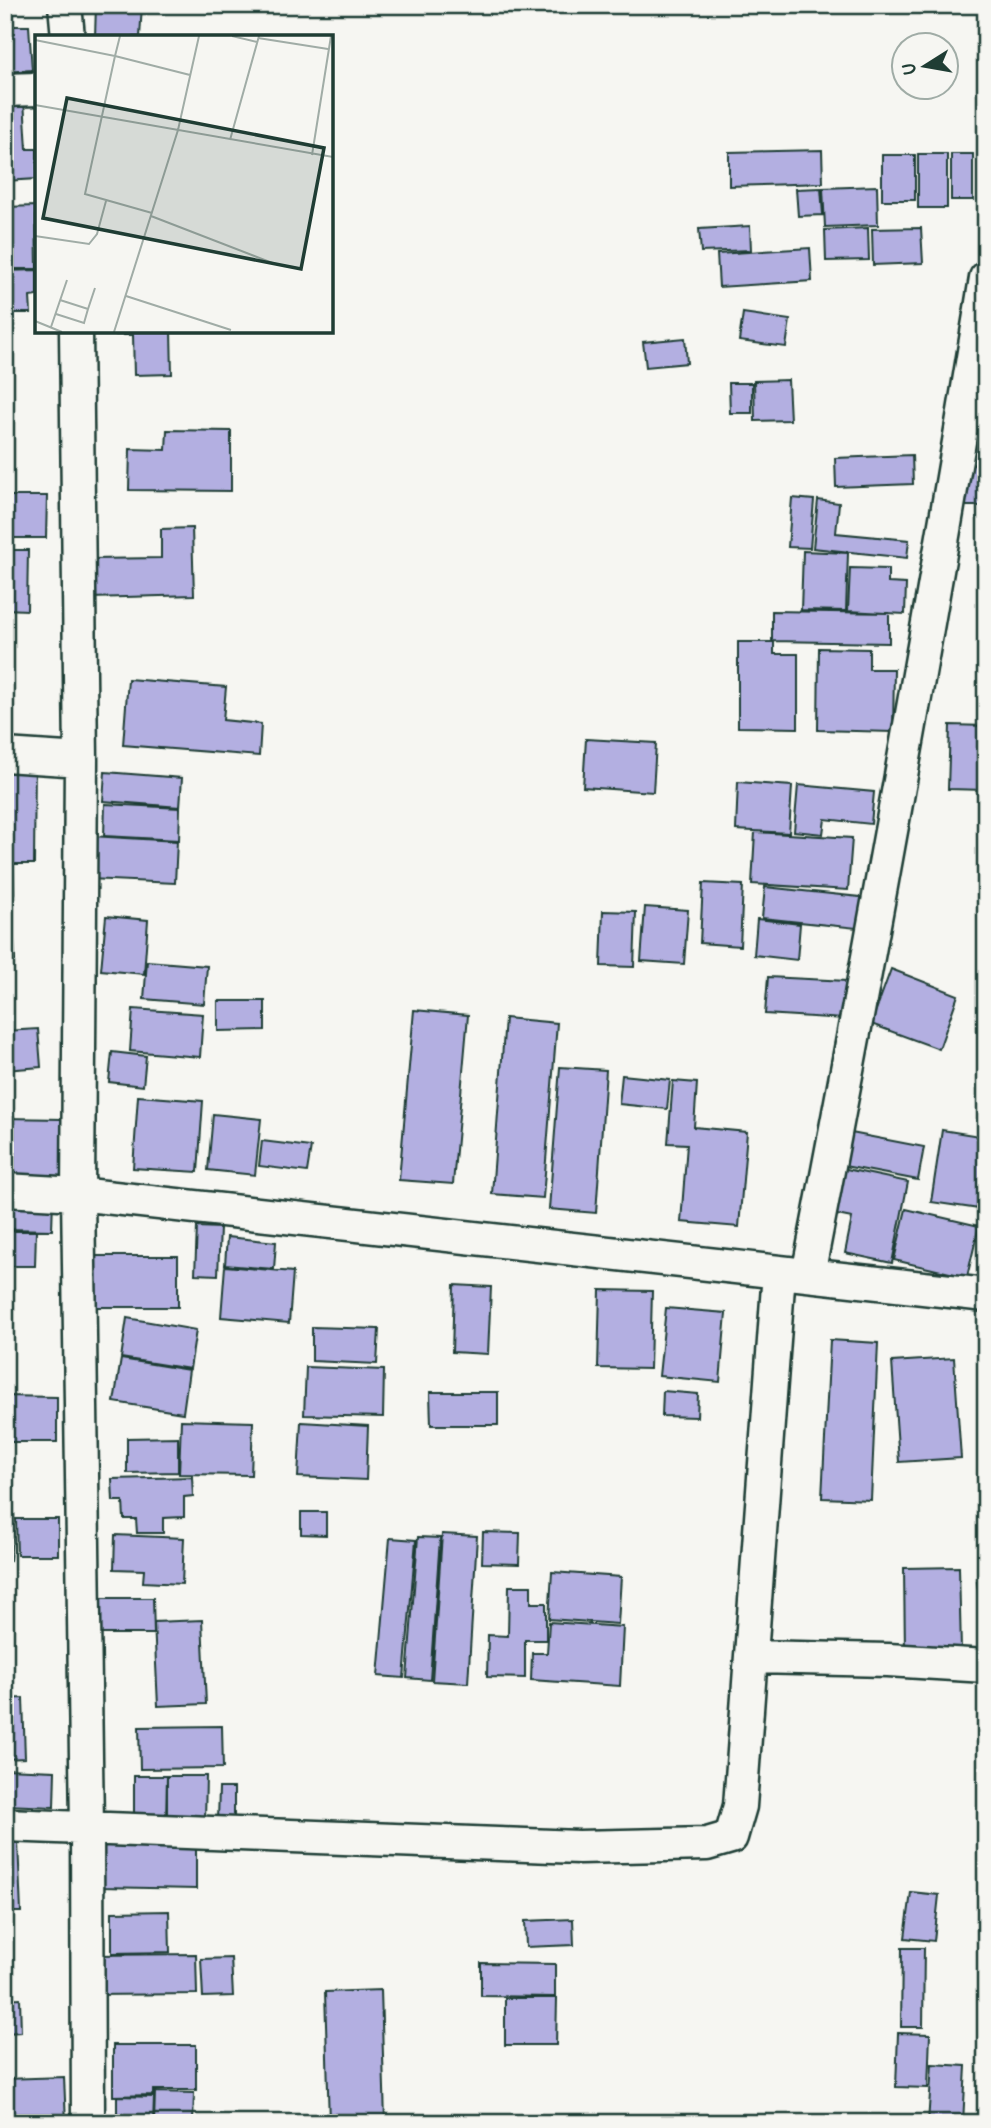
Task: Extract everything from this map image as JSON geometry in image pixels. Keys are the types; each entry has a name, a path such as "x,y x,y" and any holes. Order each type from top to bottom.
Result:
{"street":[{"path":"65,5 68,35"},
{"path":"5,90 35,89"},
{"path":"5,1825 579,1847 708,1844 731,1837 740,1806 759,1521 793,1273 877,917 986,278"},
{"path":"76,332 81,760 78,1194 88,2123"},
{"path":"5,755 81,760"},
{"path":"5,1190 78,1194 986,1295"},
{"path":"752,1657 888,1660 986,1666"}],"building":[{"path":"5,5 12,5 13,26 29,26 32,70 5,72"},
{"path":"96,5 142,5 140,35 95,35"},
{"path":"24,100 27,149 35,149 35,179 5,181 5,101"},
{"path":"822,150 823,183 729,186 729,152"},
{"path":"918,154 947,154 947,208 918,208"},
{"path":"951,154 973,154 973,200 951,200"},
{"path":"882,155 915,155 915,200 882,200"},
{"path":"877,186 878,225 825,227 823,188"},
{"path":"821,188 823,215 798,216 796,189"},
{"path":"35,206 35,269 5,269 5,207"},
{"path":"750,226 751,250 701,252 699,229"},
{"path":"868,228 869,260 826,261 825,230"},
{"path":"921,228 923,263 873,265 872,229"},
{"path":"810,248 812,281 719,287 717,254"},
{"path":"35,270 35,296 30,297 31,313 5,313 5,271"},
{"path":"743,313 790,320 786,347 739,341"},
{"path":"114,332 171,332 172,374 134,375 133,335 114,335"},
{"path":"685,338 687,363 646,367 643,342"},
{"path":"788,380 790,420 755,421 754,381"},
{"path":"729,383 752,383 752,413 730,413"},
{"path":"167,430 231,431 231,491 129,490 130,449 166,450"},
{"path":"912,455 913,484 836,487 835,458"},
{"path":"967,464 986,465 986,506 966,506"},
{"path":"5,496 47,496 46,538 5,538"},
{"path":"792,498 814,500 810,548 788,547"},
{"path":"818,500 839,503 836,533 909,540 907,558 813,548"},
{"path":"192,528 194,595 91,598 91,559 161,558 161,529"},
{"path":"5,550 28,550 27,610 5,609"},
{"path":"803,551 848,553 846,611 801,610"},
{"path":"850,568 888,569 888,583 906,584 905,614 848,611"},
{"path":"772,611 889,613 889,643 772,641"},
{"path":"738,642 774,642 774,654 798,654 798,728 738,727"},
{"path":"819,648 869,649 869,669 894,669 893,732 818,730"},
{"path":"128,679 226,687 223,720 261,724 259,756 123,745"},
{"path":"950,725 986,726 986,790 948,789"},
{"path":"586,739 656,743 653,792 583,787"},
{"path":"5,761 35,761 34,864 5,864"},
{"path":"105,772 182,778 180,807 103,801"},
{"path":"738,782 792,786 789,833 736,830"},
{"path":"798,785 874,792 871,824 825,819 823,834 794,831"},
{"path":"105,804 180,808 179,840 104,836"},
{"path":"755,832 852,838 848,890 752,884"},
{"path":"91,836 177,841 175,883 89,879"},
{"path":"5,866 13,866 14,893 5,893"},
{"path":"703,883 743,885 740,946 700,943"},
{"path":"765,887 869,898 866,929 762,918"},
{"path":"645,907 688,910 684,964 641,961"},
{"path":"603,911 636,912 634,967 601,966"},
{"path":"106,916 148,920 144,974 101,970"},
{"path":"757,919 800,924 797,960 754,955"},
{"path":"5,940 14,940 15,961 5,961"},
{"path":"147,961 207,966 204,1004 144,999"},
{"path":"891,969 958,995 939,1049 871,1024"},
{"path":"768,977 847,981 844,1019 765,1014"},
{"path":"218,1001 265,1001 265,1030 218,1031"},
{"path":"133,1009 203,1014 200,1057 130,1051"},
{"path":"414,1010 468,1015 453,1184 399,1180"},
{"path":"505,1018 557,1023 543,1198 492,1194"},
{"path":"38,1029 41,1067 5,1070 5,1031"},
{"path":"112,1052 146,1056 143,1086 109,1082"},
{"path":"560,1067 606,1070 596,1213 549,1209"},
{"path":"622,1075 670,1080 667,1109 619,1104"},
{"path":"673,1081 697,1083 694,1127 747,1132 739,1227 681,1222 687,1144 668,1143"},
{"path":"138,1096 203,1101 198,1172 133,1168"},
{"path":"213,1114 261,1119 255,1175 208,1170"},
{"path":"5,1118 62,1119 61,1180 5,1180"},
{"path":"942,1130 986,1137 986,1210 931,1202"},
{"path":"841,1131 924,1147 918,1180 834,1164"},
{"path":"262,1141 311,1147 307,1172 259,1166"},
{"path":"832,1166 908,1182 892,1263 845,1253 852,1218 822,1212"},
{"path":"5,1198 53,1199 52,1230 5,1229"},
{"path":"906,1209 979,1226 967,1277 894,1260"},
{"path":"197,1227 220,1228 218,1275 195,1274"},
{"path":"5,1231 36,1231 35,1266 5,1266"},
{"path":"227,1237 276,1242 274,1269 225,1265"},
{"path":"94,1256 178,1256 178,1307 95,1307"},
{"path":"225,1266 293,1272 289,1323 221,1317"},
{"path":"454,1285 491,1287 488,1354 452,1352"},
{"path":"600,1290 652,1291 650,1369 598,1368"},
{"path":"666,1308 726,1313 720,1382 659,1376"},
{"path":"127,1318 196,1330 190,1369 121,1358"},
{"path":"312,1327 379,1329 377,1364 312,1361"},
{"path":"830,1340 878,1343 871,1500 822,1498"},
{"path":"954,1358 961,1458 899,1462 892,1362"},
{"path":"121,1359 189,1370 183,1413 114,1402"},
{"path":"306,1367 384,1370 383,1417 304,1415"},
{"path":"663,1391 698,1394 697,1417 662,1416"},
{"path":"430,1392 498,1392 498,1425 431,1425"},
{"path":"5,1396 57,1397 57,1442 5,1442"},
{"path":"181,1420 253,1422 251,1475 179,1474"},
{"path":"301,1422 368,1426 366,1480 298,1477"},
{"path":"178,1437 178,1472 127,1473 127,1438"},
{"path":"5,1469 8,1469 9,1502 5,1502"},
{"path":"192,1477 193,1496 184,1497 184,1517 163,1518 163,1533 137,1533 136,1519 124,1519 123,1501 113,1501 112,1479"},
{"path":"301,1512 326,1512 326,1535 301,1534"},
{"path":"5,1513 14,1513 10,1561 5,1560"},
{"path":"16,1519 58,1519 58,1555 17,1555"},
{"path":"483,1532 520,1533 519,1564 482,1563"},
{"path":"442,1534 477,1536 468,1683 432,1681"},
{"path":"115,1535 184,1538 182,1584 143,1582 144,1570 114,1569"},
{"path":"418,1537 440,1538 430,1680 407,1678"},
{"path":"390,1538 416,1540 404,1678 378,1676"},
{"path":"959,1567 961,1650 905,1652 904,1568"},
{"path":"552,1572 621,1577 618,1624 549,1619"},
{"path":"986,1581 986,1612 981,1612 977,1582"},
{"path":"509,1586 531,1586 531,1603 546,1603 546,1640 525,1640 525,1678 487,1677 488,1635 508,1636"},
{"path":"101,1598 153,1598 154,1634 101,1634"},
{"path":"202,1620 206,1704 158,1706 154,1622"},
{"path":"549,1622 623,1627 620,1686 531,1680 532,1653 547,1653"},
{"path":"23,1698 25,1758 5,1759 5,1699"},
{"path":"222,1726 223,1768 140,1769 139,1727"},
{"path":"5,1769 55,1771 54,1807 5,1805"},
{"path":"134,1776 167,1776 166,1820 134,1820"},
{"path":"167,1776 206,1776 205,1820 167,1820"},
{"path":"219,1788 234,1788 234,1821 218,1821"},
{"path":"102,1833 196,1835 196,1889 102,1887"},
{"path":"5,1842 18,1842 21,1912 5,1912"},
{"path":"911,1892 939,1895 934,1941 905,1938"},
{"path":"169,1911 170,1952 112,1953 112,1912"},
{"path":"573,1919 574,1945 526,1947 525,1921"},
{"path":"902,1948 924,1948 923,2027 901,2027"},
{"path":"196,1954 197,1994 94,1995 94,1955"},
{"path":"231,1958 233,1996 203,1997 201,1959"},
{"path":"481,1963 555,1964 555,1997 481,1996"},
{"path":"381,1990 385,2121 329,2122 325,1992"},
{"path":"20,1998 21,2032 5,2033 5,1999"},
{"path":"505,1998 557,1998 556,2045 505,2045"},
{"path":"898,2033 930,2034 928,2088 896,2087"},
{"path":"113,2045 196,2045 196,2090 153,2090 153,2095 113,2096"},
{"path":"932,2064 966,2066 963,2123 928,2123"},
{"path":"64,2077 66,2123 5,2123 5,2079"},
{"path":"155,2092 194,2093 193,2123 154,2123"},
{"path":"117,2096 154,2097 153,2123 117,2123"}]}
